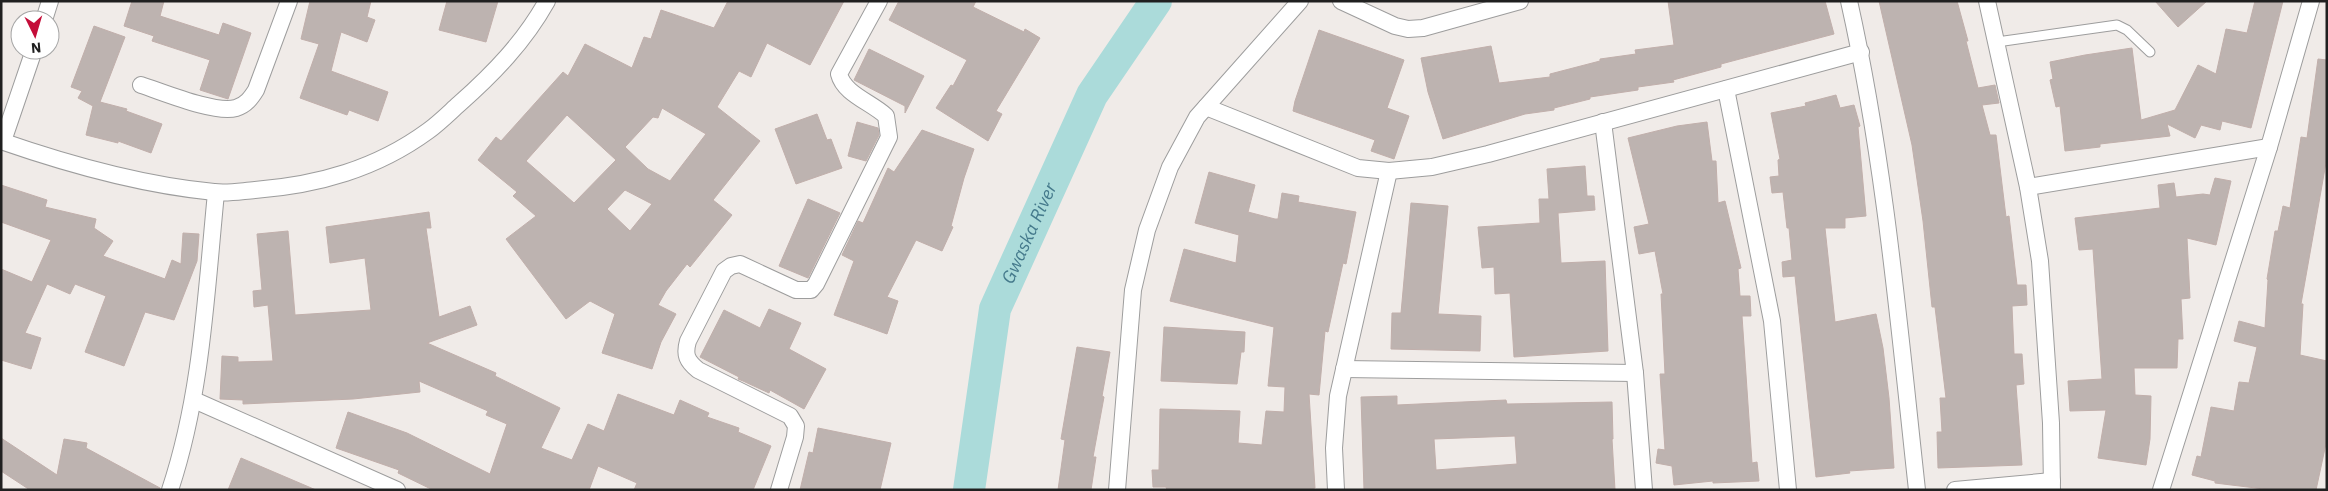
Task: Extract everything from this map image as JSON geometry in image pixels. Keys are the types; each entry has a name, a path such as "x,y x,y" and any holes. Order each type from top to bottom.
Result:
{"street":[{"path":"141,86 220,110 236,108 247,102 256,90 289,1"},
{"path":"30,60 2,141 69,163 135,180 216,193 295,186 343,175 391,154 428,131 499,67 531,29 547,1"},
{"path":"780,490 795,437 796,426 790,416 698,370 689,363 685,352 688,341 724,271 731,266 740,264 796,290 811,290 816,284 889,137 886,116 846,88 839,74 879,1"},
{"path":"1117,490 1133,290 1147,230 1170,167 1197,117 1300,1"},
{"path":"1341,1 1395,26 1408,29 1423,28 1520,1"},
{"path":"1849,1 1861,52 1887,215 1917,490"},
{"path":"1955,490 2052,486 2051,423 2040,261 2028,187 1987,1"},
{"path":"2162,490 2269,148 2311,1"},
{"path":"1206,107 1358,168 1389,171 1432,167 1861,52"},
{"path":"1726,89 1772,321 1788,490"},
{"path":"1603,122 1635,374 1644,490"},
{"path":"2028,187 2269,148"},
{"path":"1336,490 1334,448 1338,396 1389,171"},
{"path":"170,490 194,400 216,193"},
{"path":"1344,369 1635,374"},
{"path":"194,400 397,490"}],"lane":[{"path":"1997,42 2117,25 2127,30 2150,52"}],"building":[{"path":"132,1 164,1 160,16 219,35 223,23 251,33 228,99 200,90 210,60 152,41 154,36 124,26"},
{"path":"310,1 371,1 367,17 375,20 367,42 341,32 331,71 388,92 378,121 349,110 347,115 300,98 319,44 301,39"},
{"path":"447,1 498,1 486,42 439,30"},
{"path":"728,1 844,1 810,65 767,43 751,77 739,71 717,107 760,141 713,200 732,215 690,267 687,264 666,291 658,305 676,314 661,342 652,369 602,353 615,314 590,301 566,319 506,239 536,216 513,196 517,192 478,160 496,137 501,141 563,72 568,76 585,44 632,68 644,37 651,39 661,10 714,28","holes":["662,108 706,134 670,181 648,169 625,147 653,117 658,118","567,115 616,160 574,203 526,161","625,190 652,204 630,231 607,209"]},
{"path":"899,1 976,1 973,7 1024,32 1025,29 1040,38 996,111 1002,114 988,141 936,108 951,85 953,86 967,60 889,20"},
{"path":"1668,1 1825,1 1834,34 1721,64 1721,67 1673,80 1674,82 1638,87 1638,90 1590,97 1590,99 1554,108 1554,110 1525,114 1443,139 1428,92 1421,58 1491,46 1499,83 1550,77 1550,74 1600,61 1600,59 1636,54 1635,50 1674,45"},
{"path":"1879,1 1957,1 1978,88 1995,85 1999,103 1982,105 1990,135 1996,135 2006,217 2009,216 2017,285 2026,285 2027,305 2012,306 2014,354 2022,354 2024,384 2016,385 2022,465 1938,468 1937,432 1942,432 1940,398 1946,398 1935,307 1932,307 1923,221 1912,145"},
{"path":"2155,1 2207,1 2178,27"},
{"path":"2255,1 2283,1 2251,128 2222,121 2220,130 2201,125 2195,138 2167,124 2170,136 2100,144 2100,147 2065,151 2060,106 2056,107 2050,80 2053,79 2050,62 2132,48 2141,120 2175,110 2198,65 2216,74 2226,29 2247,33"},
{"path":"94,26 125,37 100,102 127,109 126,111 162,124 151,153 118,141 118,143 86,135 93,106 78,98 82,91 71,87"},
{"path":"1319,30 1404,60 1387,108 1409,116 1394,159 1371,151 1375,140 1293,111"},
{"path":"869,49 924,76 905,113 905,106 854,80"},
{"path":"2318,59 2327,60 2327,157 2301,304 2303,304 2300,355 2327,361 2327,439 2316,490 2272,490 2215,483 2215,481 2192,475 2197,456 2201,457 2211,407 2234,411 2239,382 2249,383 2257,347 2234,341 2239,321 2265,328 2267,279 2275,231 2278,231 2283,206 2290,208 2301,137 2307,138"},
{"path":"1836,95 1840,108 1854,105 1860,126 1858,127 1866,216 1845,218 1845,228 1825,228 1835,322 1876,314 1883,348 1889,398 1894,468 1849,471 1850,473 1816,477 1795,276 1783,277 1782,262 1792,260 1789,228 1787,228 1783,192 1772,193 1770,177 1779,176 1778,160 1780,159 1771,113 1806,106 1805,103"},
{"path":"817,114 827,140 831,139 842,168 796,184 775,129"},
{"path":"857,122 878,128 879,135 866,161 848,156"},
{"path":"1707,122 1712,161 1716,161 1718,203 1725,201 1741,268 1738,269 1740,296 1750,296 1751,316 1742,316 1752,463 1757,462 1759,481 1713,483 1713,481 1674,485 1672,466 1656,463 1658,449 1665,450 1660,374 1665,374 1661,294 1663,294 1655,251 1639,254 1634,227 1649,224 1628,138 1677,126"},
{"path":"922,130 974,149 951,226 953,227 942,251 916,240 887,297 898,301 887,334 834,315 854,261 842,255 858,221 863,223 888,168 894,172"},
{"path":"1585,166 1587,196 1594,196 1595,210 1558,213 1561,263 1605,261 1608,351 1514,357 1510,293 1495,294 1494,267 1482,268 1478,227 1540,223 1539,199 1549,199 1547,169"},
{"path":"1209,172 1255,185 1248,212 1278,219 1282,193 1299,196 1298,202 1356,212 1346,264 1343,263 1328,332 1325,331 1319,395 1309,394 1315,488 1307,490 1167,490 1166,487 1153,487 1152,470 1159,470 1160,409 1240,411 1238,443 1262,445 1266,411 1284,412 1285,387 1268,386 1274,327 1170,301 1184,249 1236,263 1239,235 1195,223"},
{"path":"2215,178 2231,181 2216,245 2187,238 2190,298 2181,299 2183,339 2178,339 2177,368 2134,368 2135,395 2151,396 2150,439 2146,465 2098,458 2106,410 2070,411 2068,381 2102,379 2093,249 2079,250 2075,218 2160,208 2158,185 2174,183 2176,197 2210,195"},
{"path":"1,185 47,200 45,207 96,219 94,228 113,241 103,256 165,279 172,260 181,264 183,233 199,234 197,261 174,320 145,312 124,366 85,352 106,296 75,284 70,294 47,284 25,333 41,338 31,369 1,360 1,269 32,282 51,240 1,222"},
{"path":"808,199 840,213 808,278 779,266"},
{"path":"1411,203 1448,206 1438,314 1481,316 1480,351 1391,349 1392,313 1401,313"},
{"path":"429,212 431,228 426,228 439,317 470,306 477,325 427,343 496,373 495,376 560,408 541,448 572,460 588,424 604,431 618,394 674,415 680,400 709,413 707,417 739,428 738,432 771,446 753,490 634,490 637,483 598,466 589,490 433,490 398,473 399,470 336,448 348,412 407,433 490,474 507,424 486,415 488,411 419,381 420,392 353,399 243,404 243,400 220,399 222,356 238,357 238,362 273,361 268,305 254,307 253,291 262,290 257,234 288,231 295,315 371,310 365,258 330,263 326,227"},
{"path":"769,309 801,323 789,349 826,369 804,409 770,390 769,393 738,379 739,377 700,357 724,310 760,328"},
{"path":"1164,327 1245,332 1244,352 1241,352 1237,384 1161,381"},
{"path":"1077,347 1110,352 1093,457 1096,457 1091,490 1058,490 1065,440 1061,439"},
{"path":"1397,396 1397,405 1506,400 1507,404 1612,402 1615,490 1364,490 1361,397","holes":["1515,436 1517,464 1436,470 1434,439"]},
{"path":"818,428 891,443 880,490 800,490 809,452 813,453"},
{"path":"1,438 57,475 64,439 87,443 86,448 160,488 160,490 30,490 1,471"},
{"path":"241,458 316,490 228,490"}],"waterway":[{"name":"Gwaska River","path":"969,490 995,309 1092,95 1156,1"}]}
